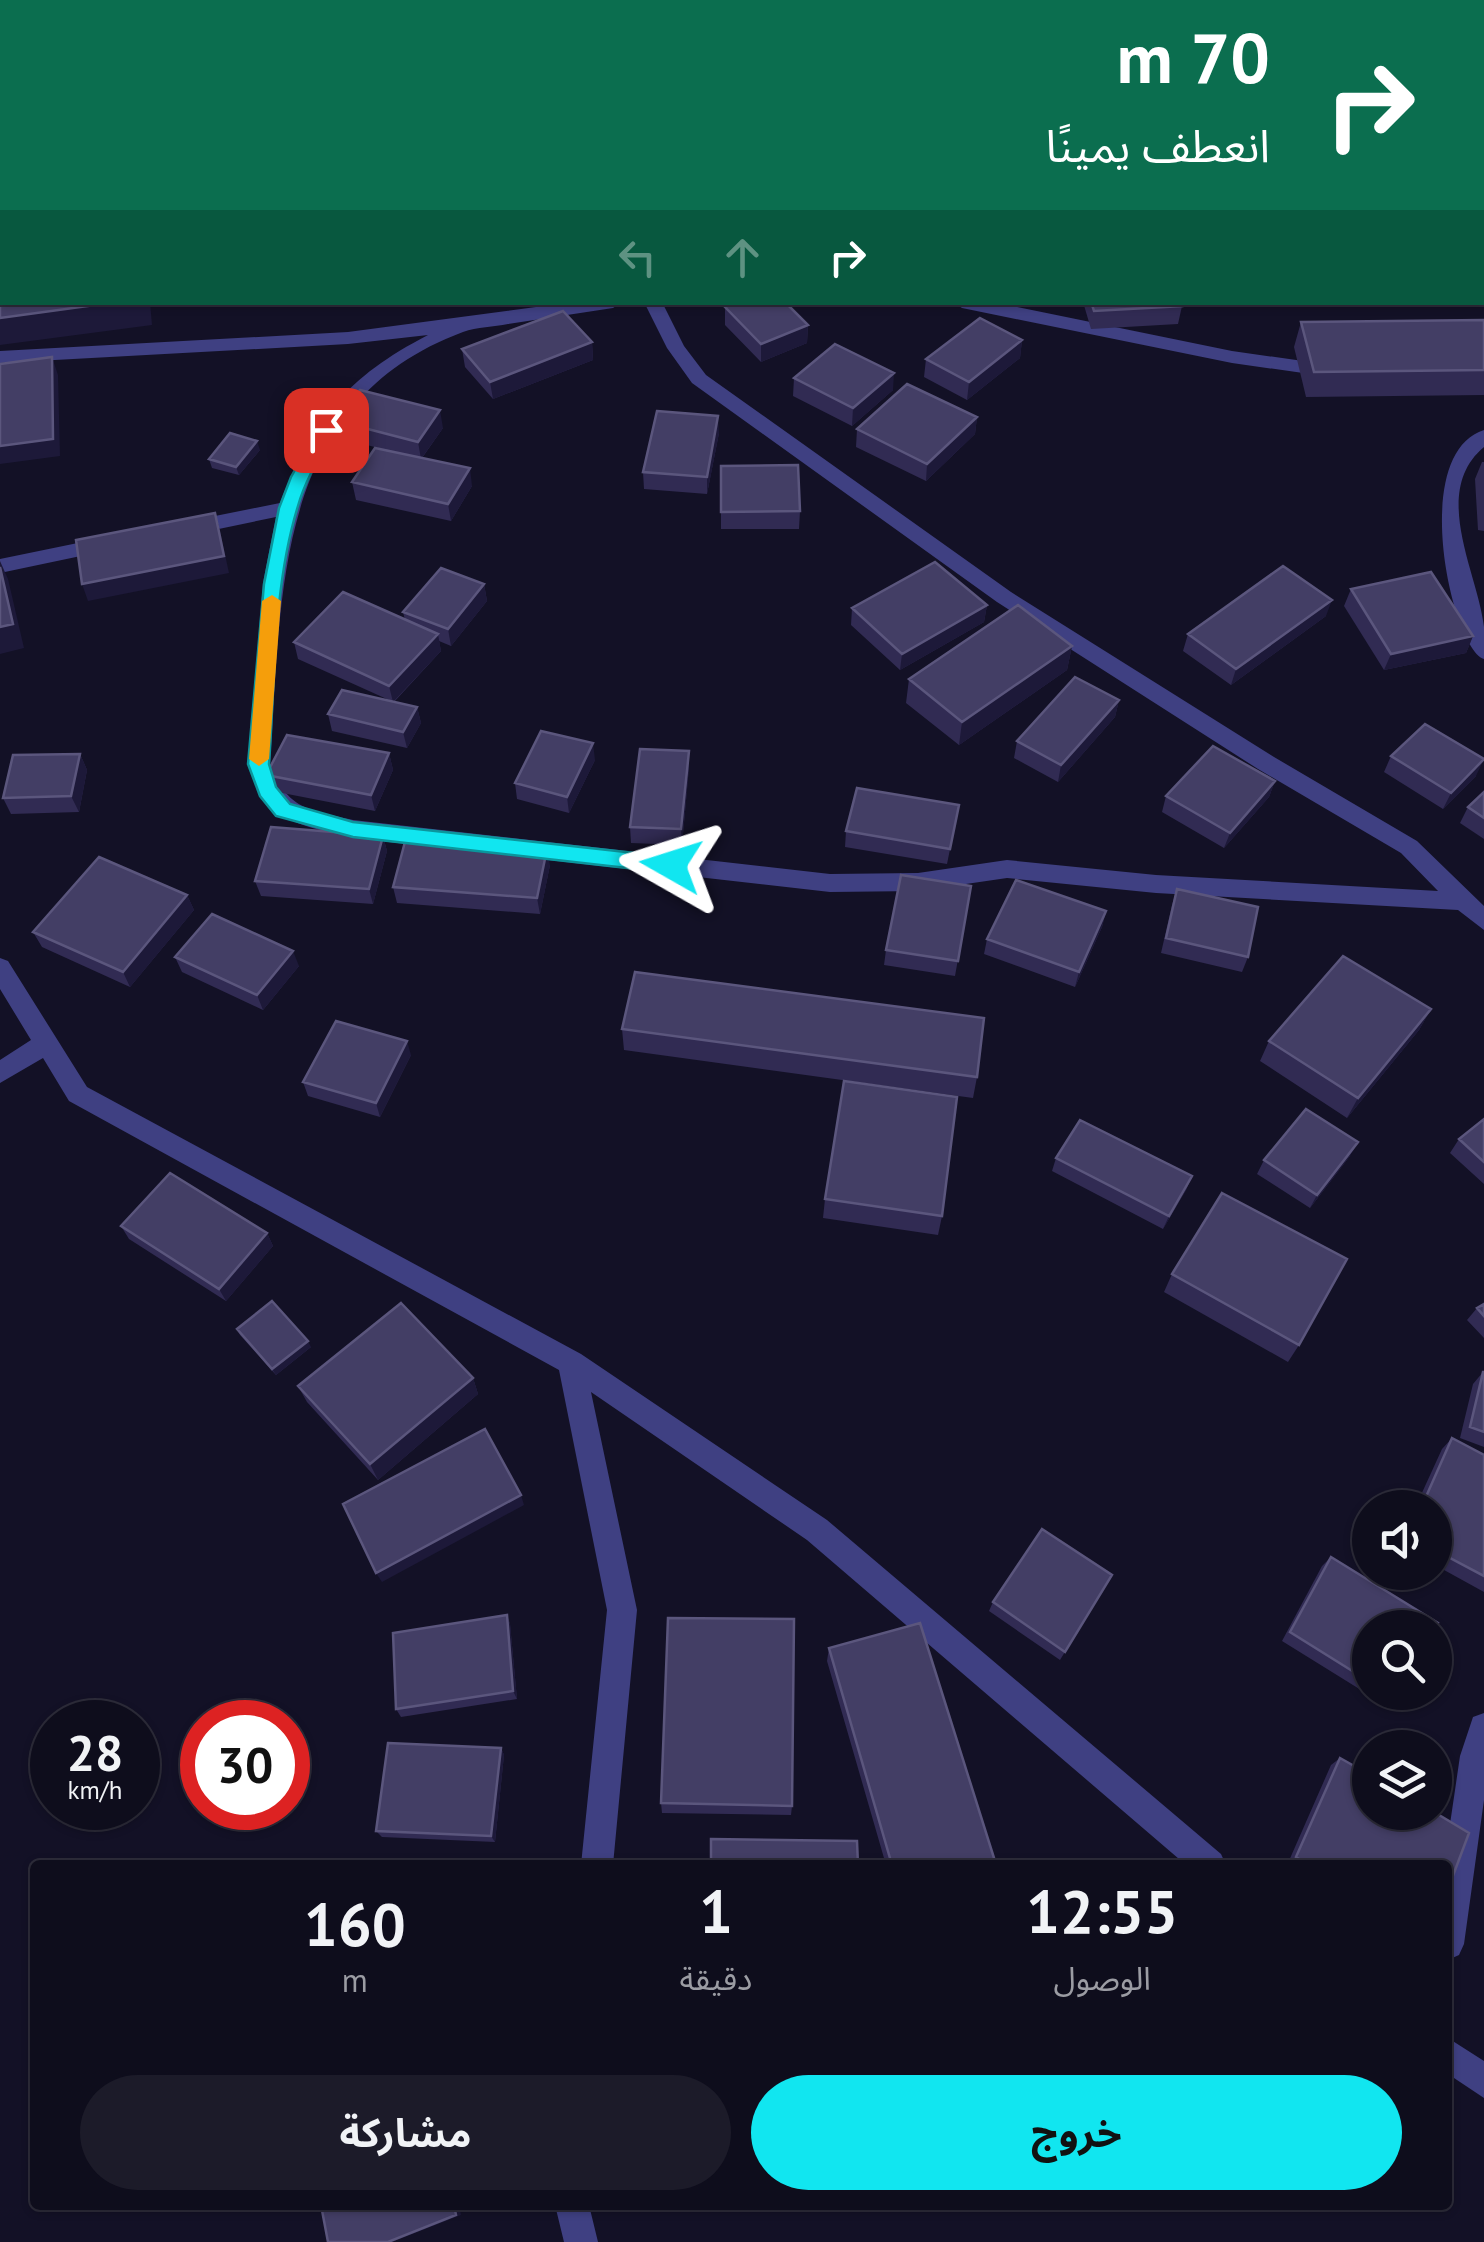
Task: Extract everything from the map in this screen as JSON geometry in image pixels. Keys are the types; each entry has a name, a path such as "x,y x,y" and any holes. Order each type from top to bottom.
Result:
{"street":[{"path":"0,358 348,338 460,326 593,305"},
{"path":"654,305 676,348 699,379 1004,596 1266,763 1409,847 1484,921"},
{"path":"977,305 1232,357 1357,374"},
{"path":"460,326 387,364 340,406 300,477 288,508 273,584 258,764 267,790 283,810 353,830 830,883 918,882 1007,869 1156,884 1461,902"},
{"path":"1484,436 1461,459 1450,495 1456,564 1484,651"},
{"path":"173,531 288,508"},
{"path":"0,566 134,539"},
{"path":"0,968 78,1094 571,1363 817,1530 1204,1860"},
{"path":"0,1073 44,1044"},
{"path":"571,1363 622,1610 597,1860"},
{"path":"1452,1916 1475,1756 1484,1728"},
{"path":"1452,2057 1484,2082"},
{"path":"573,2210 581,2242"}],"building":[{"path":"0,305 95,305 0,318"},
{"path":"788,305 808,325 761,344 725,307"},
{"path":"1092,305 1182,306 1094,311"},
{"path":"563,311 592,342 490,382 462,349"},
{"path":"980,318 1022,340 969,382 926,359"},
{"path":"1484,320 1484,370 1314,372 1301,322"},
{"path":"835,344 894,373 853,408 794,378"},
{"path":"52,357 53,439 0,446 0,364"},
{"path":"907,384 977,417 927,464 857,429"},
{"path":"360,390 440,410 418,442 337,421"},
{"path":"657,411 718,416 707,477 643,472"},
{"path":"230,433 257,441 236,467 209,459"},
{"path":"375,448 470,468 448,504 352,482"},
{"path":"798,465 800,511 721,512 721,466"},
{"path":"215,513 224,556 82,584 76,540"},
{"path":"935,562 987,605 902,654 852,608"},
{"path":"1283,566 1332,600 1236,669 1188,634"},
{"path":"0,567 13,624 0,627"},
{"path":"441,568 484,584 448,629 403,612"},
{"path":"1431,572 1473,636 1391,654 1351,589"},
{"path":"343,592 438,634 389,686 294,642"},
{"path":"1018,605 1072,646 962,722 909,679"},
{"path":"1075,677 1119,700 1061,765 1017,741"},
{"path":"342,690 417,707 403,732 328,714"},
{"path":"1425,724 1484,759 1451,793 1391,756"},
{"path":"541,731 593,743 567,797 515,783"},
{"path":"287,735 389,753 371,795 266,775"},
{"path":"1213,746 1275,781 1230,833 1166,796"},
{"path":"640,749 689,751 681,829 630,827"},
{"path":"80,754 71,796 3,798 13,755"},
{"path":"857,788 959,805 950,849 846,831"},
{"path":"1484,792 1484,818 1468,807"},
{"path":"271,827 383,836 369,889 255,881"},
{"path":"406,838 547,849 537,898 393,887"},
{"path":"99,857 187,895 123,972 33,932"},
{"path":"901,875 971,886 958,961 886,950"},
{"path":"1016,880 1106,911 1079,972 987,939"},
{"path":"1177,889 1258,907 1248,957 1166,938"},
{"path":"212,914 293,951 257,995 175,957"},
{"path":"1343,956 1431,1009 1358,1098 1269,1041"},
{"path":"635,972 984,1018 977,1077 622,1029"},
{"path":"336,1021 407,1041 376,1103 303,1082"},
{"path":"844,1081 957,1097 942,1216 825,1199"},
{"path":"1306,1109 1358,1142 1317,1195 1264,1160"},
{"path":"1484,1119 1484,1162 1459,1139"},
{"path":"1080,1120 1192,1176 1169,1216 1056,1158"},
{"path":"170,1173 267,1233 219,1289 121,1226"},
{"path":"1222,1193 1347,1259 1299,1345 1172,1274"},
{"path":"272,1301 308,1341 272,1369 237,1329"},
{"path":"401,1303 473,1378 370,1464 298,1386"},
{"path":"1484,1372 1484,1432 1470,1427"},
{"path":"485,1429 521,1495 376,1573 343,1504"},
{"path":"1452,1438 1484,1455 1484,1576 1452,1559 1452,1490 1429,1490"},
{"path":"1042,1529 1112,1575 1065,1652 993,1602"},
{"path":"1331,1557 1352,1570 1352,1590 1384,1590 1417,1610 1352,1610 1352,1671 1290,1632"},
{"path":"507,1615 513,1691 396,1709 393,1633"},
{"path":"668,1618 794,1619 792,1806 661,1803"},
{"path":"920,1623 994,1858 891,1860 829,1648"},
{"path":"388,1743 501,1748 491,1836 376,1831"},
{"path":"1340,1758 1352,1765 1352,1830 1452,1830 1452,1823 1469,1833 1452,1878 1452,1860 1296,1857"},
{"path":"711,1839 857,1841 858,1860 711,1860"},
{"path":"322,2210 455,2210 456,2215 388,2242 328,2242"}],"slow traffic":[{"path":"259,759 272,601"}],"route":[{"path":"326,430 288,508 273,584 258,764 267,790 283,810 353,830 671,865"}]}
